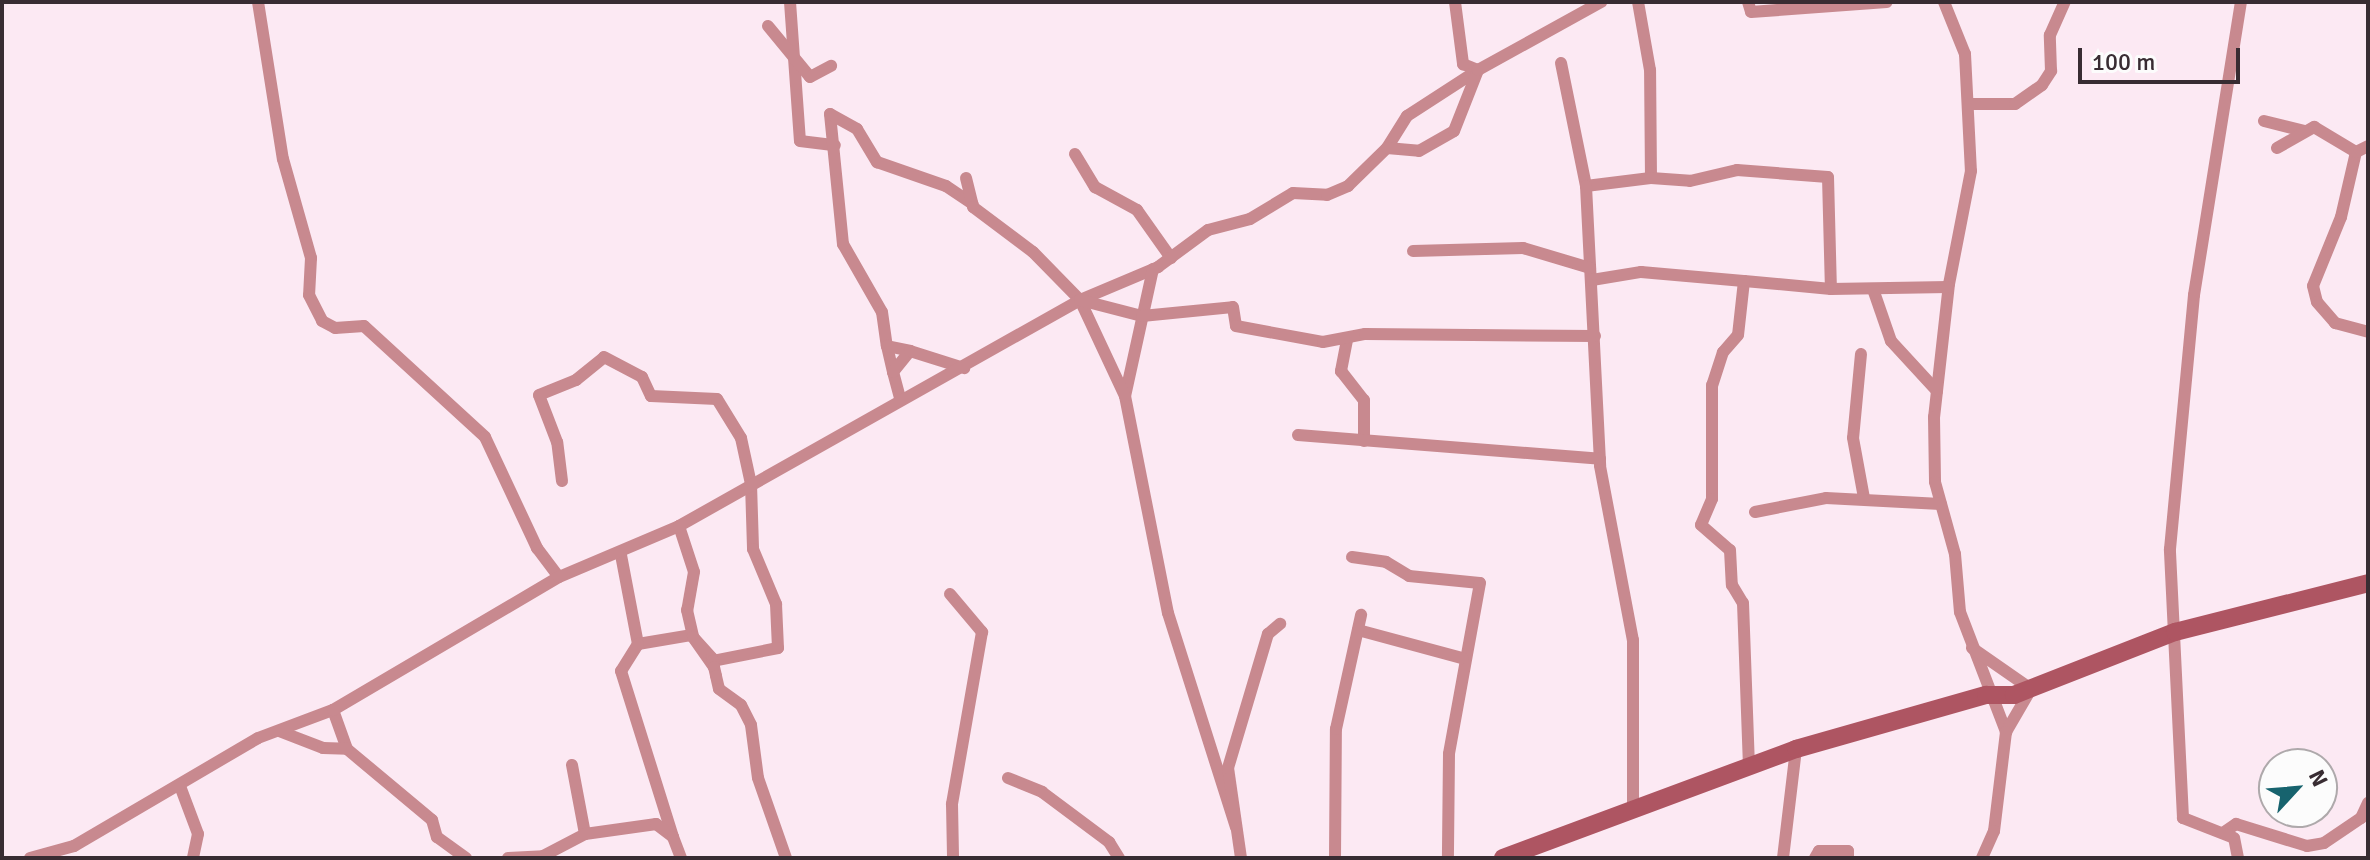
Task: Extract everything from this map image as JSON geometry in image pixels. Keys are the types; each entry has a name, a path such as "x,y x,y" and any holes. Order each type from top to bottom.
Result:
{"street":[{"path":"258,2 283,159 311,258 309,295 322,321 335,328 364,326 485,437 537,548 559,577"},
{"path":"790,2 800,141 835,145"},
{"path":"1455,2 1463,64 1478,70"},
{"path":"30,858 74,846 279,731 333,710 559,577 621,555 649,535 679,526 900,398 964,368 1080,300 1153,269 1208,230 1250,219 1293,193 1327,195 1348,186 1387,148 1407,116 1478,70 1601,2"},
{"path":"1638,2 1650,70 1651,178"},
{"path":"1748,2 1751,12 1887,2"},
{"path":"1944,2 1962,40 1969,104 1971,171 1948,287 1937,391 1934,464 1970,646 1986,695 2006,732"},
{"path":"1969,104 2015,104 2042,85 2051,71 2050,35 2065,2"},
{"path":"2238,858 2234,838 2183,818 2170,549 2194,295 2241,2"},
{"path":"768,26 810,77 831,66"},
{"path":"1561,63 1586,186 1600,459 1633,640 1633,809"},
{"path":"1387,148 1419,151 1454,131 1478,70"},
{"path":"900,398 882,312 843,244 830,114 857,129 877,162 946,186 973,204 1080,300 1125,396 1168,613 1236,828 1241,858"},
{"path":"2264,121 2304,131 2330,130 2362,149 2341,217 2313,286 2317,302 2335,323 2368,332"},
{"path":"2277,148 2304,131"},
{"path":"1075,154 1095,187 1137,210 1171,258"},
{"path":"1586,186 1651,178 1690,181 1727,170 1828,177 1831,289"},
{"path":"966,178 973,204"},
{"path":"1413,251 1523,248 1591,274 1641,272 1831,289 1948,287"},
{"path":"1125,396 1153,269"},
{"path":"1744,281 1738,335 1723,352 1712,385 1712,499 1701,525 1730,550 1732,585 1743,603 1749,768"},
{"path":"1873,289 1891,341 1937,391"},
{"path":"1080,300 1142,316 1233,307 1236,326 1347,340 1365,334 1595,336"},
{"path":"1347,340 1341,371 1364,400 1364,441"},
{"path":"887,346 964,368"},
{"path":"893,372 910,351"},
{"path":"1861,354 1853,438 1864,498"},
{"path":"562,481 557,442 539,395 576,380 604,357 642,377 651,396 717,399 741,438 751,484 753,549 776,604 778,648 714,664"},
{"path":"1298,435 1600,459"},
{"path":"1755,512 1826,498 1941,504"},
{"path":"679,526 694,572 687,610 692,636 714,664 719,689 741,705 751,725 758,778 786,858"},
{"path":"621,555 638,644 621,671 673,820 673,837 681,858"},
{"path":"1352,557 1386,562 1409,576 1480,583 1462,658 1449,754 1448,858"},
{"path":"1503,858 1796,749 1986,695 2031,689 2175,632 2368,583"},
{"path":"950,594 982,632 952,804 953,858"},
{"path":"1335,858 1336,729 1361,615"},
{"path":"1236,828 1236,794 1228,768 1268,634 1280,624"},
{"path":"1358,630 1462,658"},
{"path":"638,644 692,636"},
{"path":"1970,646 2031,689"},
{"path":"1982,858 1994,831 2006,732 2031,689"},
{"path":"333,710 347,749 432,820 437,837 466,858"},
{"path":"279,731 323,748 347,749"},
{"path":"1783,858 1796,749"},
{"path":"572,765 585,834"},
{"path":"1008,778 1042,792 1109,842 1119,858"},
{"path":"180,786 198,834 193,858"},
{"path":"2223,833 2236,824 2307,846 2324,843 2361,818 2368,803"},
{"path":"508,858 543,856 585,834 656,824 673,837"},
{"path":"1815,858 1819,851 1848,851 1848,858"}]}
